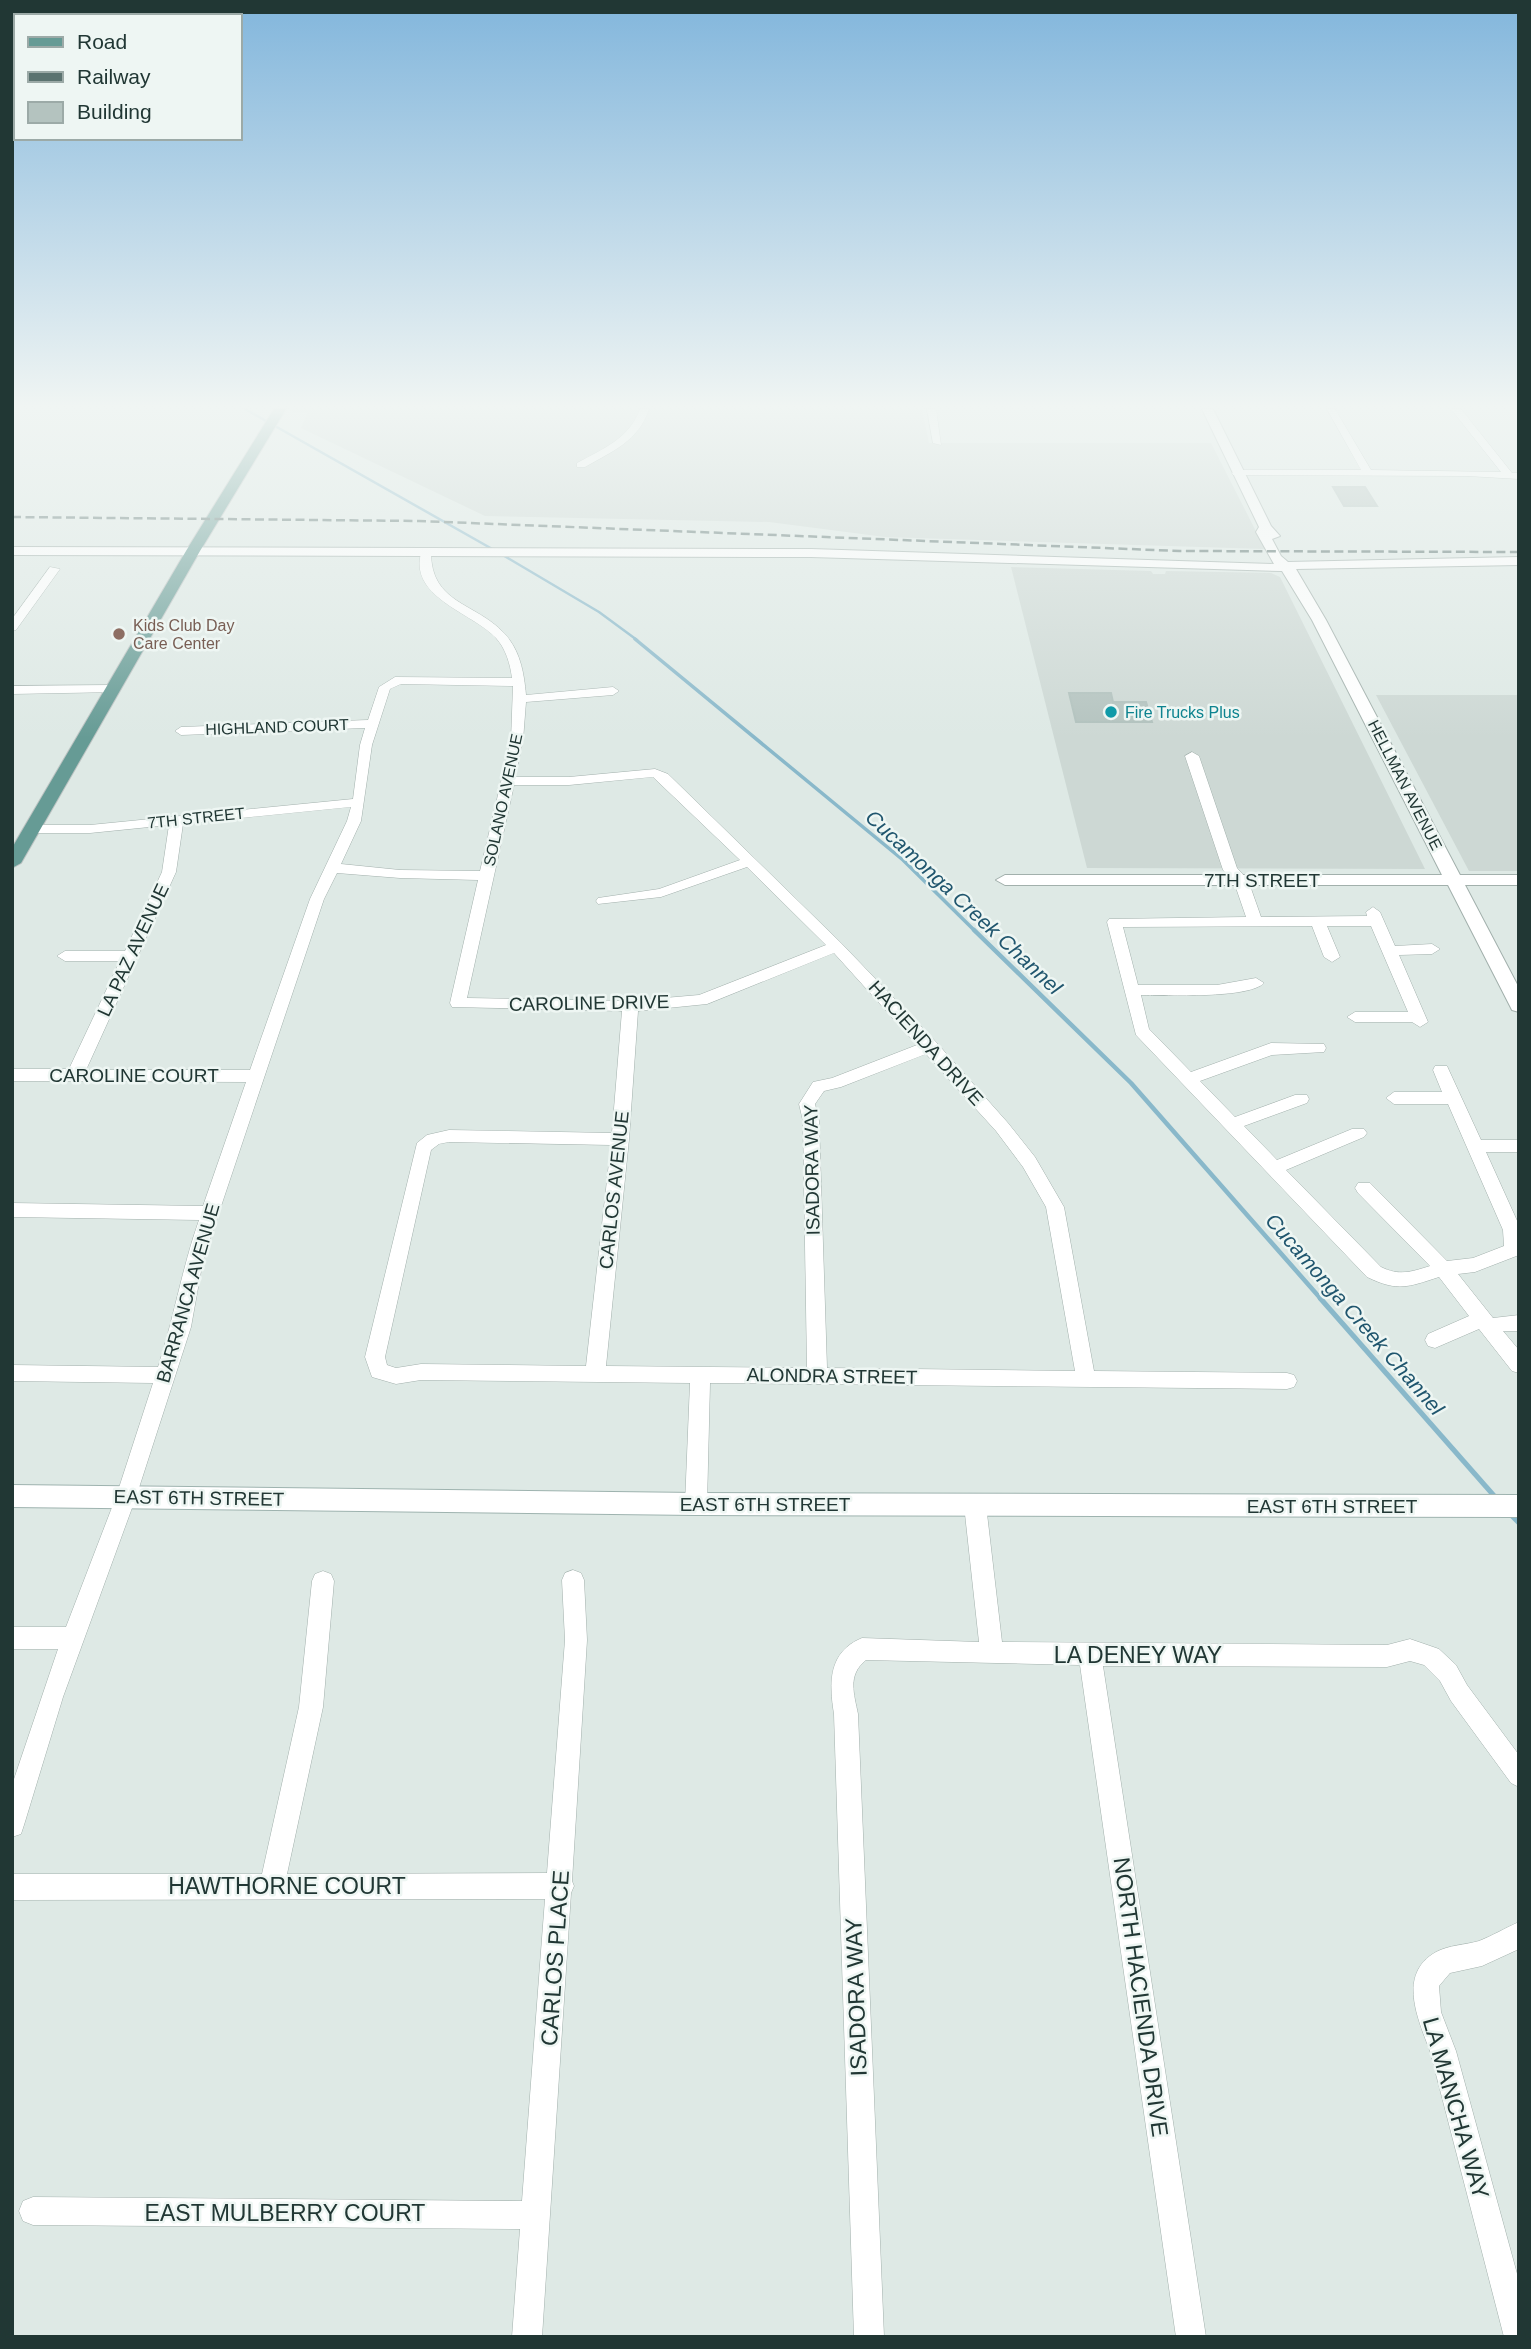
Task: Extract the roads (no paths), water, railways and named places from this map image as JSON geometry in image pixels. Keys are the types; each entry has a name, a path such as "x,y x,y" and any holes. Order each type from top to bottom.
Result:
{"main road":[{"path":"12,863 213,519"}],"street":[{"name":"HELLMAN AVENUE","path":"1261,519 1266,528 1262,532 1275,558 1287,567 1319,620 1519,1006"},
{"path":"12,551 811,553 1287,567 1519,561"},
{"name":"SOLANO AVENUE","path":"426,552 426,572 435,587 446,598 500,636 510,648 520,699 517,740 458,1003"},
{"path":"12,628 54,569"},
{"name":"BARRANCA AVENUE","path":"12,1825 51,1697 126,1497 181,1326 194,1260 317,899 347,840 359,802 366,745 385,687 388,683 399,680 518,682"},
{"path":"12,690 113,689"},
{"path":"520,699 612,691"},
{"name":"HIGHLAND COURT","path":"181,731 373,724"},
{"path":"1192,756 1230,870 1241,880 1255,922"},
{"name":"HACIENDA DRIVE","path":"507,781 569,781 655,773 663,777 836,946 1002,1127 1029,1162 1055,1207 1086,1379"},
{"name":"7TH STREET","path":"32,829 90,829 359,802"},
{"name":"LA PAZ AVENUE","path":"75,1075 169,872 177,820"},
{"path":"603,901 661,893 751,861"},
{"path":"334,868 400,874 487,876"},
{"name":"7TH STREET","path":"1004,880 1519,880"},
{"path":"1355,1017 1419,1019 1374,916 1318,921 1114,922 1142,1031 1374,1272 1389,1279 1405,1281 1442,1269 1497,1258 1513,1250 1516,1240 1441,1070"},
{"path":"1318,921 1332,957"},
{"name":"CAROLINE DRIVE","path":"458,1003 630,1006 701,1000 836,946"},
{"path":"1391,951 1432,950"},
{"path":"65,956 131,956"},
{"path":"1132,990 1217,990 1256,983"},
{"name":"CARLOS AVENUE","path":"595,1374 620,1139 630,1006"},
{"name":"ISADORA WAY","path":"817,1376 811,1121 807,1104 819,1086 835,1083 930,1046"},
{"path":"1189,1079 1271,1049 1318,1048"},
{"name":"CAROLINE COURT","path":"12,1075 257,1076"},
{"path":"1394,1098 1454,1098"},
{"path":"1232,1124 1301,1099"},
{"path":"1274,1168 1358,1133"},
{"name":"ALONDRA STREET","path":"620,1139 468,1138 443,1135 430,1140 423,1147 375,1357 379,1371 396,1376 421,1372 1287,1381"},
{"path":"1476,1146 1519,1146"},
{"path":"1364,1188 1432,1255 1519,1365"},
{"path":"12,1210 210,1213"},
{"path":"1435,1340 1485,1323 1519,1323"},
{"path":"12,1373 165,1375"},
{"path":"696,1504 700,1375"},
{"name":"EAST 6TH STREET","path":"12,1496 696,1504 1519,1506"},
{"path":"975,1505 992,1653"},
{"name":"CARLOS PLACE","path":"527,2337 561,1886 576,1640 573,1580"},
{"path":"272,1885 311,1707 323,1581"},
{"path":"12,1638 74,1638"},
{"name":"LA DENEY WAY","path":"847,1659 862,1649 905,1654 1090,1656 1387,1656 1410,1650 1431,1657 1448,1673 1459,1693 1519,1775"},
{"name":"NORTH HACIENDA DRIVE","path":"1090,1656 1191,2337"},
{"name":"ISADORA WAY","path":"847,1659 840,1678 846,1714 869,2337"},
{"name":"HAWTHORNE COURT","path":"12,1887 561,1886"},
{"name":"LA MANCHA WAY","path":"1519,1936 1482,1953 1443,1962 1426,1982 1428,2012 1443,2051 1519,2337"},
{"name":"EAST MULBERRY COURT","path":"33,2211 537,2215"}],"waterway":[{"name":"Cucamonga Creek Channel","path":"439,519 494,550"},
{"name":"Cucamonga Creek Channel","path":"501,554 599,612 637,640"},
{"name":"Cucamonga Creek Channel","path":"635,639 903,860 976,932"},
{"name":"Cucamonga Creek Channel","path":"974,930 1131,1083 1321,1299"},
{"name":"Cucamonga Creek Channel","path":"1320,1298 1496,1498"},
{"name":"Cucamonga Creek Channel","path":"1511,1515 1519,1523"}],"railway":[{"path":"177,519 419,521 1180,551 1519,552"}],"place":[{"name":"Kids Club Day Care Center","path":"119,634"},
{"name":"Fire Trucks Plus","path":"1111,712"}]}
